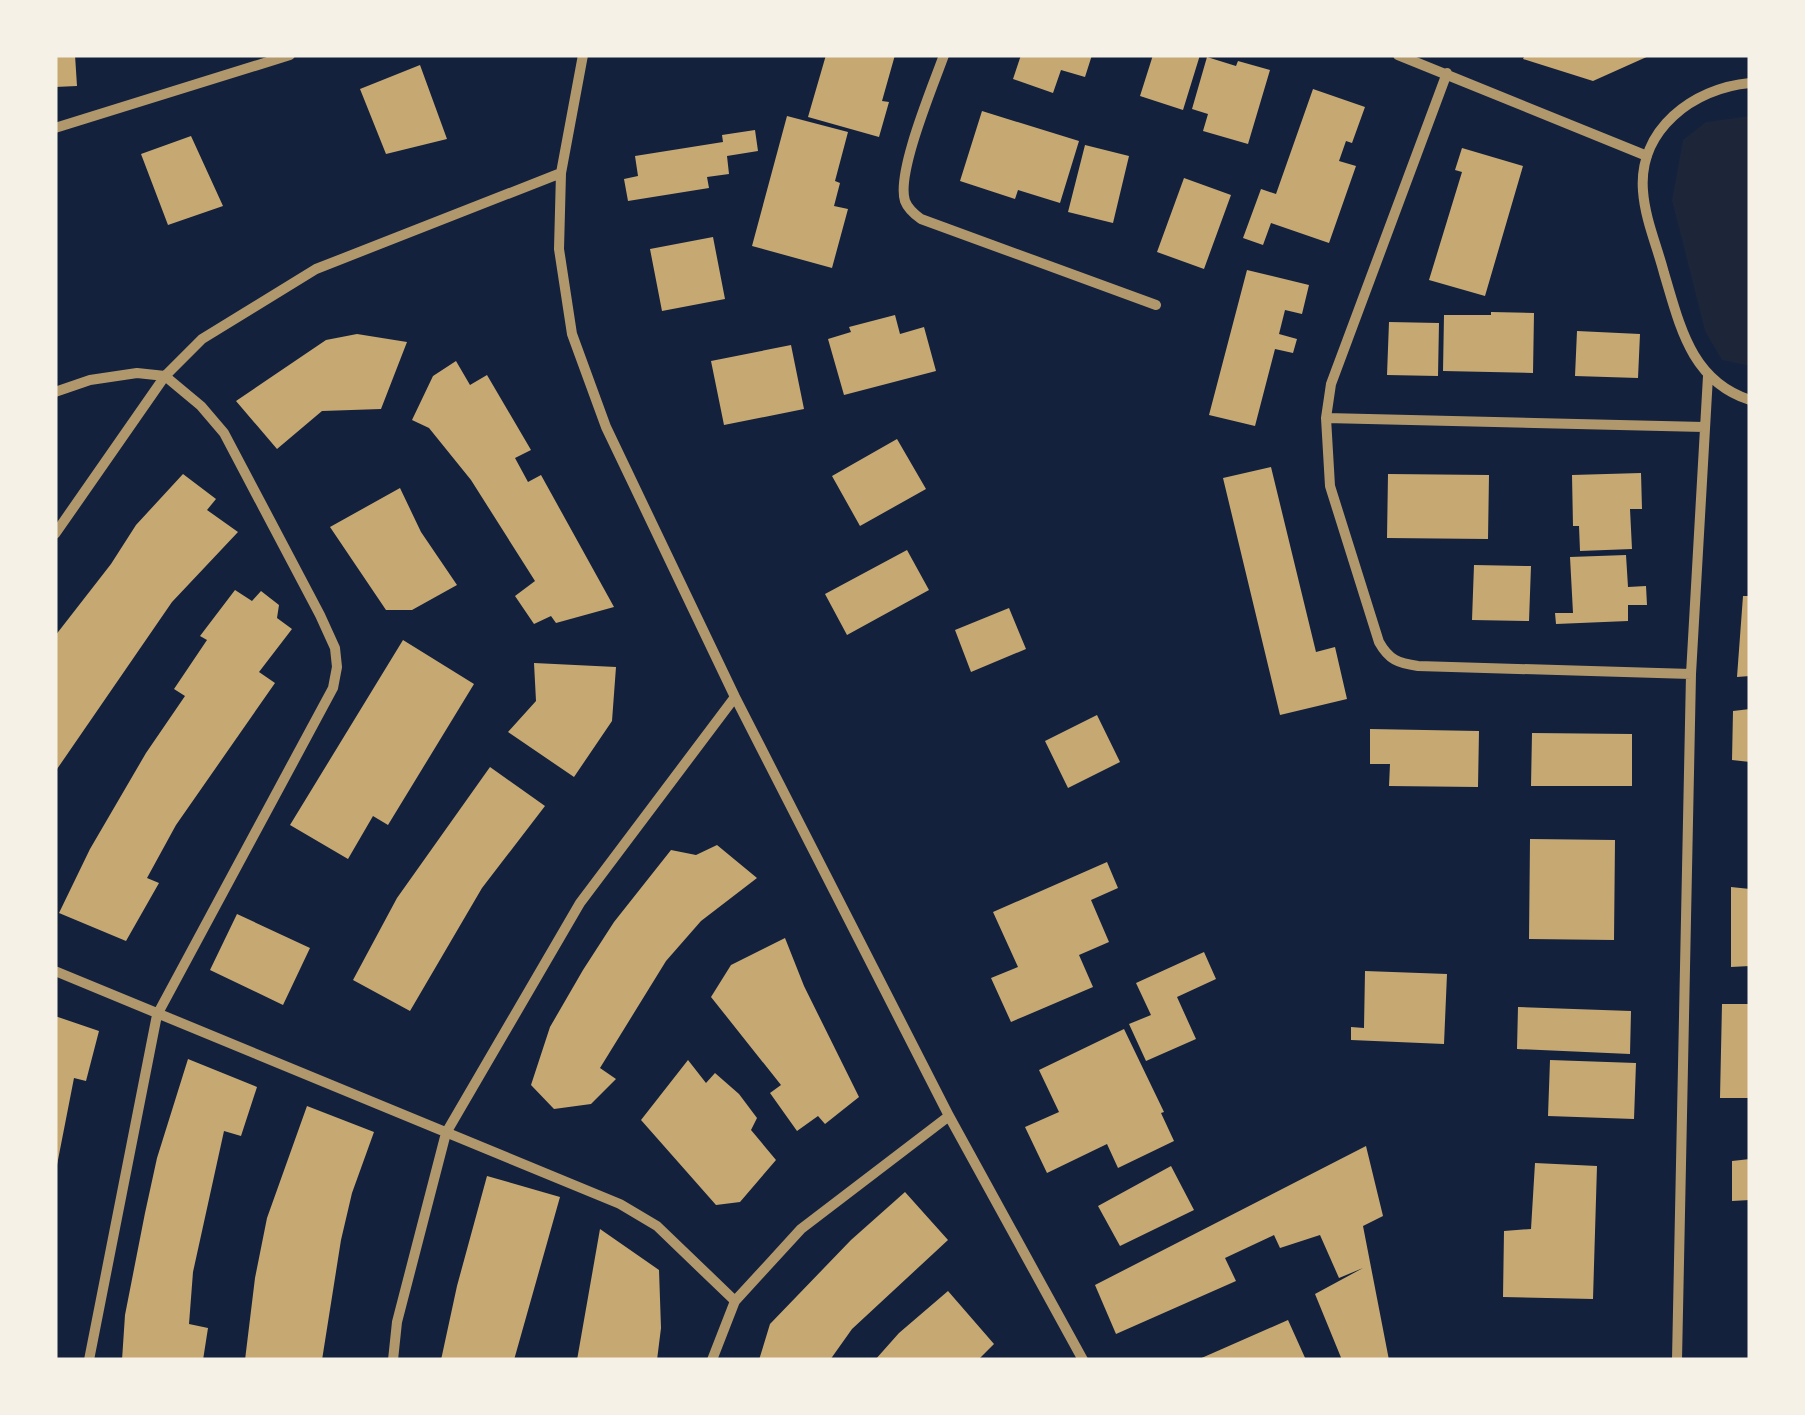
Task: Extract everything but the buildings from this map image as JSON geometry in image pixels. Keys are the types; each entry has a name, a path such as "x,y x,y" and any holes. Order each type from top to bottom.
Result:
{"street":[{"path":"55,128 290,55"},
{"path":"583,55 561,173 559,250 572,334 606,427 734,697 950,1116 1083,1360"},
{"path":"944,55 904,174 906,204 912,212 920,219 1156,305"},
{"path":"1398,55 1647,156"},
{"path":"1446,74 1331,384 1326,418 1330,486 1378,642 1396,662 1418,666 1692,674"},
{"path":"1750,83 1704,95 1673,114 1651,142 1642,178 1646,211 1683,336 1716,384 1750,400"},
{"path":"55,534 165,376 202,338 316,270 561,173"},
{"path":"55,392 90,380 137,372 165,376 184,390 224,433 320,615 335,648 337,667 332,688 157,1015 89,1360"},
{"path":"1676,1360 1692,674 1708,376"},
{"path":"1326,418 1704,427"},
{"path":"393,1360 397,1322 446,1133 580,903 734,697"},
{"path":"55,971 620,1204 657,1226 734,1302"},
{"path":"712,1360 734,1302 801,1228 950,1116"}],"shaded area":[{"path":"1750,116 1750,366 1722,360 1705,331 1672,200 1683,140 1706,122"}]}
